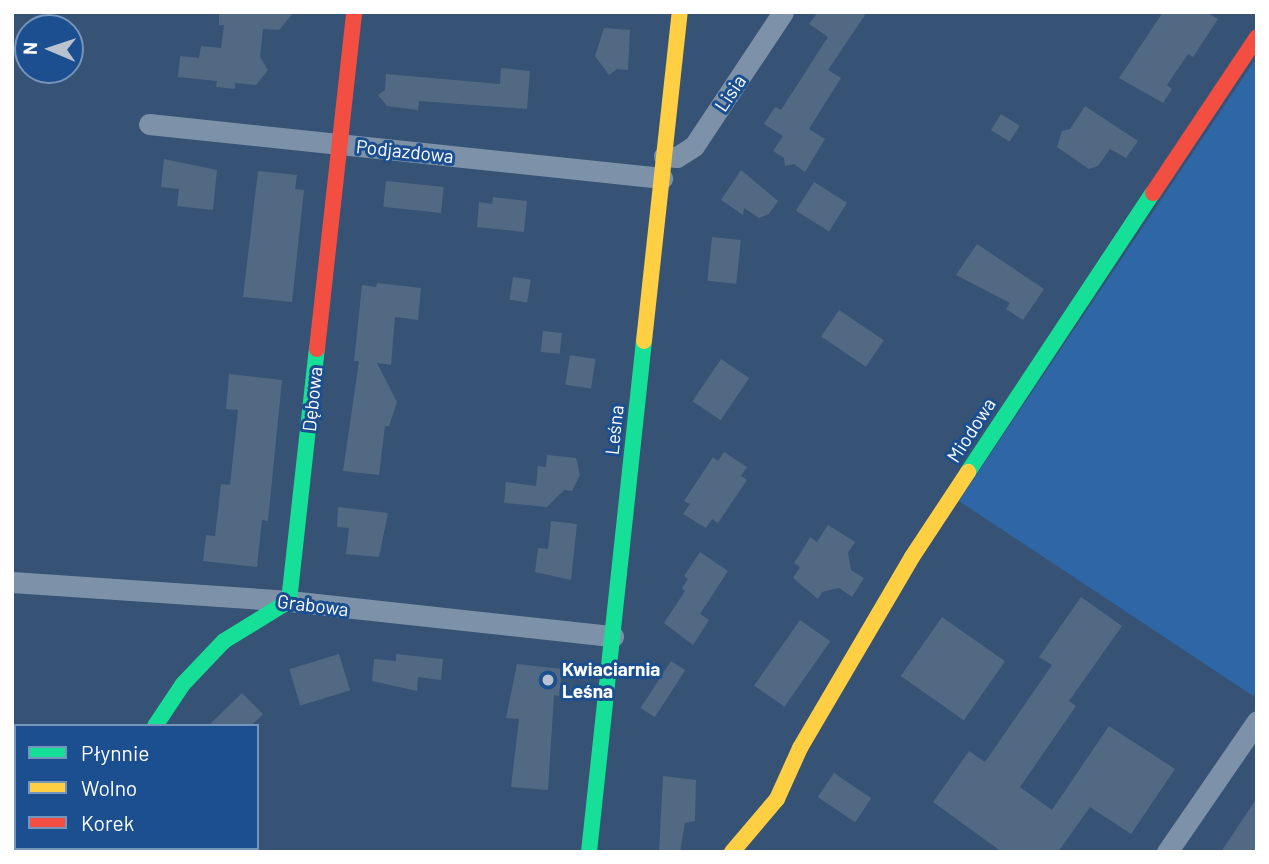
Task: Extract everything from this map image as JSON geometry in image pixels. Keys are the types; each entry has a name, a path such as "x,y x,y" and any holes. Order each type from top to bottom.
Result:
{"street":[{"name":"Dębowa","path":"289,601 354,12"},
{"name":"Leśna","path":"589,852 680,12"},
{"name":"Lisia","path":"664,156 677,157 694,146 783,12"},
{"name":"Miodowa","path":"732,852 777,799 800,748 912,557 1257,37"},
{"name":"Podjazdowa","path":"149,124 662,178"},
{"name":"Grabowa","path":"12,582 289,601 612,636"},
{"path":"156,724 183,684 224,641 289,601"},
{"path":"1167,852 1257,721"}],"shaded area":[{"path":"1257,57 1257,691 1253,696 959,501"}],"building":[{"path":"219,12 294,12 279,30 263,29 260,57 268,70 256,85 235,83 235,89 216,87 217,81 178,77 180,56 199,58 201,46 221,48 224,25 219,25"},
{"path":"818,12 867,12 828,70 841,78 809,129 825,139 805,172 794,164 785,166 784,158 773,151 783,136 764,124 775,107 781,110 828,37 809,24"},
{"path":"1163,12 1206,12 1218,19 1193,57 1188,54 1167,85 1172,89 1163,103 1119,78"},
{"path":"604,28 630,30 628,70 617,69 609,75 595,56"},
{"path":"501,68 530,71 527,109 419,101 418,110 387,106 378,95 385,90 386,74 500,84"},
{"path":"1085,106 1138,141 1126,158 1110,149 1098,166 1089,169 1057,147 1062,131 1070,129"},
{"path":"1001,114 1020,126 1010,142 991,130"},
{"path":"164,159 217,170 213,210 177,206 179,189 161,187"},
{"path":"741,170 778,201 769,214 759,218 744,208 743,215 721,200"},
{"path":"258,171 297,175 295,189 304,190 292,302 243,297"},
{"path":"386,181 444,187 441,213 383,207"},
{"path":"814,182 847,203 829,232 796,211"},
{"path":"493,197 527,201 524,232 477,227 479,202 492,204"},
{"path":"712,237 741,240 736,284 707,281"},
{"path":"977,244 1044,289 1023,320 1006,309 1010,303 956,275"},
{"path":"513,277 531,280 527,303 509,300"},
{"path":"377,283 421,288 418,320 395,317 391,365 377,363 397,402 389,426 385,426 379,475 343,471 359,361 354,361 362,285 376,287"},
{"path":"839,310 884,340 866,367 821,337"},
{"path":"543,331 562,333 560,354 541,352"},
{"path":"570,355 596,359 591,389 565,385"},
{"path":"721,359 749,378 721,420 692,401"},
{"path":"229,374 282,380 268,521 262,520 257,567 203,561 206,535 215,536 221,484 230,485 238,410 226,409"},
{"path":"724,452 747,467 741,476 747,480 718,523 712,519 706,528 683,514 690,504 684,501 713,457 718,461"},
{"path":"547,455 576,458 580,475 572,491 564,490 547,507 504,503 506,482 536,486 538,466 546,467"},
{"path":"338,507 388,513 379,557 346,554 349,528 337,527"},
{"path":"551,521 577,524 571,580 535,572 538,548 548,549"},
{"path":"828,525 855,542 848,553 851,570 864,578 852,597 839,588 822,592 818,599 793,578 800,567 794,563 810,537 817,542"},
{"path":"700,552 728,571 700,614 709,620 693,645 664,623 685,591 682,588 688,579 684,576"},
{"path":"1081,597 1122,626 1069,701 1076,706 1020,787 1052,810 1109,726 1175,769 1131,834 1090,807 1058,852 1002,852 933,802 969,751 985,762 1052,665 1039,657"},
{"path":"942,617 1005,661 964,720 901,676"},
{"path":"800,620 830,641 784,707 754,686"},
{"path":"339,654 350,690 300,706 289,669"},
{"path":"396,654 443,659 441,680 418,677 417,691 372,681 374,659 396,661"},
{"path":"671,661 685,670 655,717 641,708"},
{"path":"517,664 562,669 559,696 554,695 548,790 511,787 519,719 506,718"},
{"path":"242,693 263,714 253,724 210,724"},
{"path":"834,773 871,798 855,822 818,797"},
{"path":"663,776 696,780 695,821 685,823 680,852 659,852"},
{"path":"1257,798 1257,852 1221,852"}],"traffic: fast":[{"path":"968,472 1153,193"},
{"path":"589,852 644,341"},
{"path":"156,724 183,684 224,641 289,601 317,349"}],"traffic: slow":[{"path":"644,341 680,12"},
{"path":"732,852 777,799 800,748 912,557 968,472"}],"traffic: jam":[{"path":"317,349 354,12"},
{"path":"1153,193 1257,37"}],"place":[{"name":"Kwiaciarnia Leśna","path":"548,680"}]}
